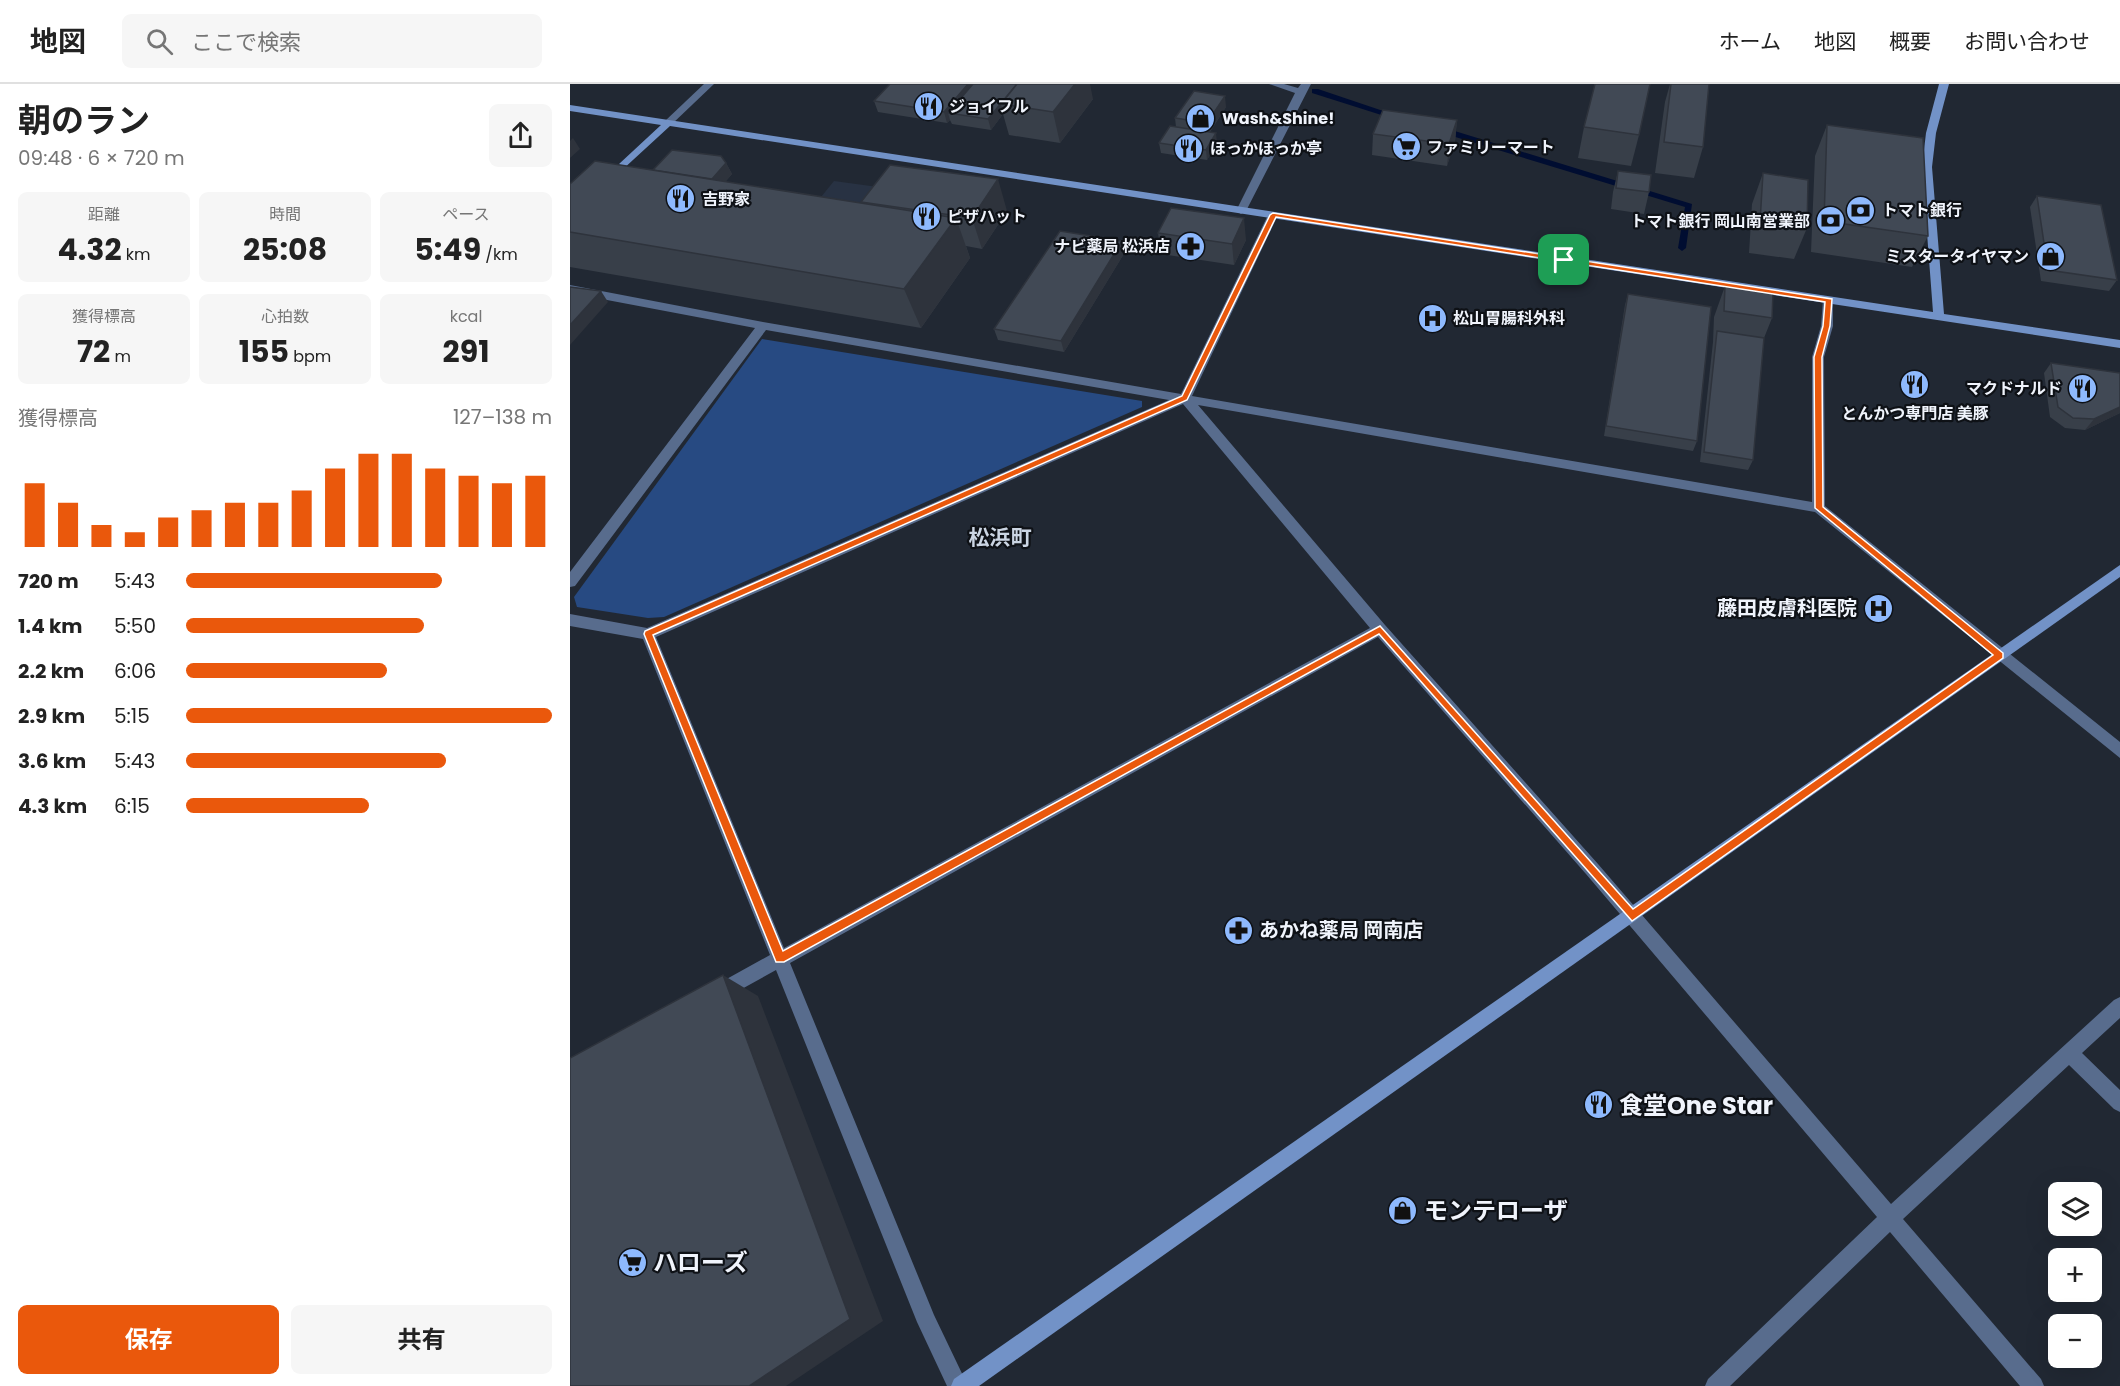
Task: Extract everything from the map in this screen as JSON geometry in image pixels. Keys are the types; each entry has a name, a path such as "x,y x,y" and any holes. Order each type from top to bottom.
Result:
{"street":[{"path":"604,183 709,84"},
{"path":"1241,211 1303,88 1274,84"},
{"path":"1939,317 1927,167 1931,133 1944,84"},
{"path":"570,108 2120,344"},
{"path":"570,620 648,634 1185,398 1273,215"},
{"path":"570,289 764,326 1819,508 2120,751"},
{"path":"1819,508 1818,357 1827,326 1829,300"},
{"path":"570,582 764,326"},
{"path":"1185,398 1380,629 1632,916 2034,1386"},
{"path":"648,634 927,1322 959,1386 1632,916 2120,570"},
{"path":"706,999 1380,629"},
{"path":"1715,1386 1890,1218 2120,1006"},
{"path":"2069,1052 2120,1103"}],"shaded area":[{"path":"834,181 893,189 861,232 800,223"},
{"path":"762,339 1142,401 1142,407 664,617 648,618 577,607 574,597"}],"building":[{"path":"890,84 968,84 944,112 874,101"},
{"path":"973,84 1017,84 988,119 948,113"},
{"path":"1017,84 1075,84 1053,112 1001,104"},
{"path":"1595,84 1650,84 1639,135 1584,127"},
{"path":"1671,84 1709,84 1703,147 1664,142"},
{"path":"1194,91 1225,96 1207,123 1175,118"},
{"path":"1383,110 1457,120 1449,144 1373,134"},
{"path":"1827,125 1923,138 1928,236 1824,221"},
{"path":"1170,126 1216,133 1206,150 1159,143"},
{"path":"672,150 721,156 726,163 712,179 653,170"},
{"path":"595,161 956,218 904,289 570,232 570,184"},
{"path":"890,165 998,179 972,218 861,202"},
{"path":"1618,171 1651,175 1649,192 1616,188"},
{"path":"1763,173 1808,180 1807,228 1760,222"},
{"path":"2037,196 2101,205 2117,280 2048,270"},
{"path":"1171,208 1244,218 1232,244 1158,233"},
{"path":"1060,231 1122,241 1061,341 994,329"},
{"path":"1725,286 1773,293 1772,318 1724,311"},
{"path":"570,287 601,291 570,325"},
{"path":"1628,294 1711,307 1697,441 1606,426"},
{"path":"1717,331 1764,338 1753,460 1704,452"},
{"path":"2051,363 2120,373 2120,407 2094,419 2073,418 2058,407"},
{"path":"723,975 850,1319 749,1386 570,1386 570,1058"}],"waterway":[{"path":"1315,91 1397,117"},
{"path":"1442,130 1689,206 1682,248"}],"place":[{"name":"ジョイフル","path":"928,106"},
{"name":"Wash&Shine!","path":"1201,118"},
{"name":"ファミリーマート","path":"1406,147"},
{"name":"ほっかほっか亭","path":"1189,148"},
{"name":"吉野家","path":"681,199"},
{"name":"トマト銀行","path":"1861,210"},
{"name":"ピザハット","path":"926,216"},
{"name":"トマト銀行 岡山南営業部","path":"1831,221"},
{"name":"ナビ薬局 松浜店","path":"1191,246"},
{"name":"ミスタータイヤマン","path":"2050,256"},
{"name":"松山胃腸科外科","path":"1432,318"},
{"name":"とんかつ専門店 美豚","path":"1915,385"},
{"name":"マクドナルド","path":"2083,388"},
{"name":"藤田皮膚科医院","path":"1878,608"},
{"name":"あかね薬局 岡南店","path":"1238,930"},
{"name":"食堂One Star","path":"1598,1105"},
{"name":"モンテローザ","path":"1403,1210"},
{"name":"ハローズ","path":"632,1262"}],"district":[{"name":"松浜町","path":"1000,537"}],"route":[{"path":"1273,215 1564,260 1829,300 1827,326 1818,357 1819,508 2000,655 1632,916 1380,629 780,958 648,634 1185,398 1273,215"}]}
